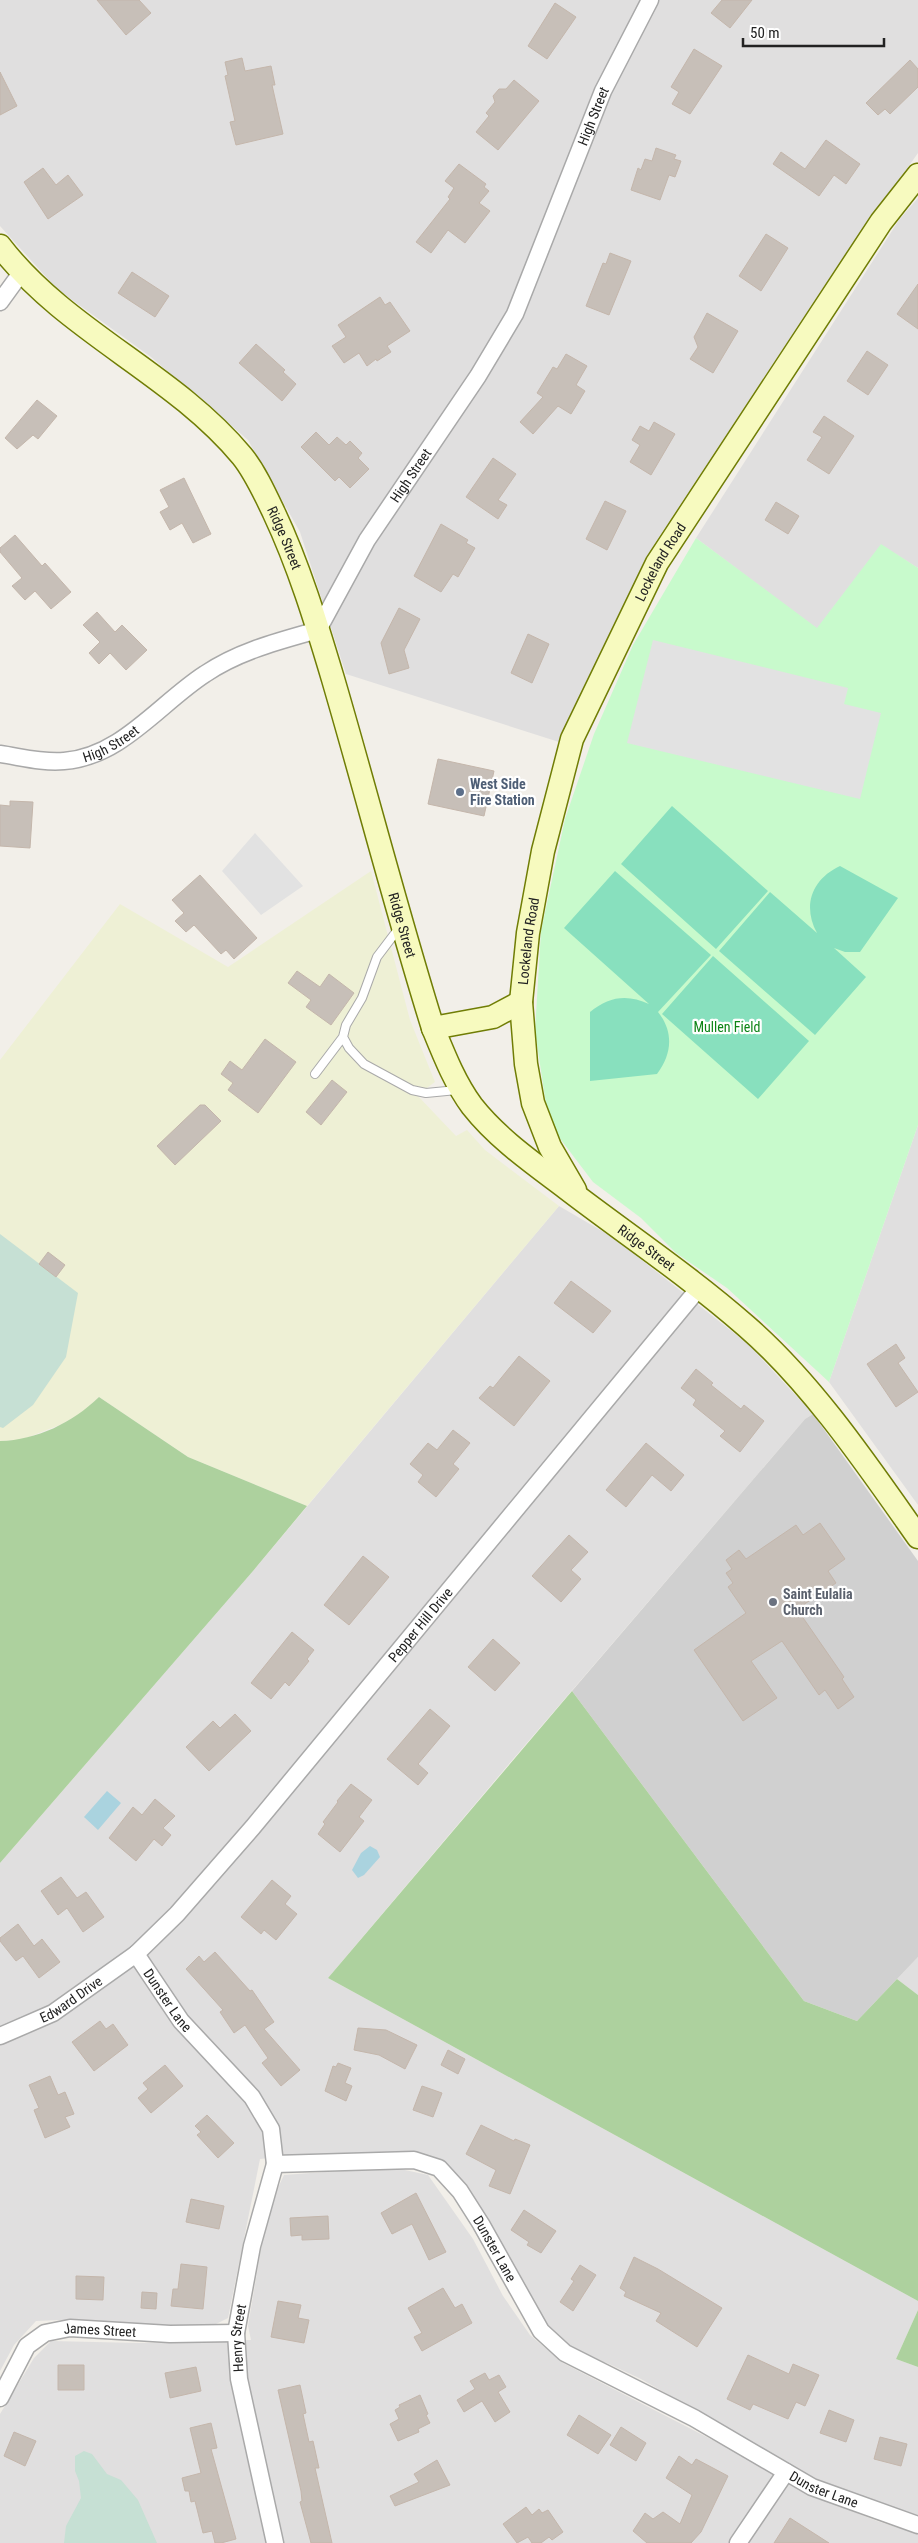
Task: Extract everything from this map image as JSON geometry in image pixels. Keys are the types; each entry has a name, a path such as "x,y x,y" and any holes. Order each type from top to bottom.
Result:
{"main road":[{"name":"Lockeland Road","path":"581,1200 550,1147 533,1103 526,1064 521,1002 530,924 543,851 572,739 608,660 657,563 881,222 918,175"},
{"name":"Ridge Street","path":"0,246 21,273 104,342 184,399 212,423 244,458 266,497 295,558 318,630 433,1028 472,1106 494,1131 747,1327 824,1409 918,1537"},
{"name":"Lockeland Road","path":"433,1028 493,1017 521,1002"}],"street":[{"name":"High Street","path":"0,754 58,761 98,752 118,741 205,673 262,645 318,630 367,540 478,376 515,314 603,92 639,17 650,0"},
{"path":"0,302 21,273"},
{"name":"Pepper Hill Drive","path":"136,1954 176,1914 253,1827 699,1288"},
{"name":"Edward Drive","path":"0,2036 53,2013 136,1954"},
{"name":"Dunster Lane","path":"136,1954 181,2021 252,2097 271,2129 275,2164 414,2160 439,2168 460,2191 481,2224 541,2331 565,2353 694,2418 812,2487 918,2525"},
{"name":"Henry Street","path":"275,2164 252,2246 236,2333 239,2379 275,2543"},
{"name":"James Street","path":"0,2398 27,2346 45,2333 70,2328 170,2334 236,2333"},
{"path":"738,2543 786,2472"}],"lane":[{"path":"316,1074 343,1037 346,1025 362,998 377,957 402,924"},
{"path":"343,1037 349,1048 364,1064 412,1090 426,1093 462,1089"}],"shaded area":[{"path":"0,0 918,0 918,153 832,274 655,543 559,742 346,674 300,532 248,440 151,357 57,289 0,226"},
{"path":"918,198 918,568 881,545 817,629 696,538 899,220"},
{"path":"653,640 848,688 844,704 881,713 860,799 627,743"},
{"path":"255,833 303,886 261,915 222,871"},
{"path":"918,1125 918,1505 829,1382"},
{"path":"559,1206 614,1238 749,1345 813,1414 805,1419 328,1978 918,2301 918,2310 896,2359 918,2367 918,2515 829,2487 641,2379 607,2363 592,2360 559,2343 444,2167 380,2154 310,2154 260,2159 228,2318 210,2327 168,2328 60,2320 36,2321 14,2345 0,2371 0,1863 253,1571"},
{"path":"813,1414 918,1561 918,1957 857,2021 804,2001 572,1691 805,1419"},
{"path":"918,1957 918,1995 897,1979"},
{"path":"391,2167 428,2175 473,2239 503,2296 530,2335 563,2363 767,2468 799,2490 877,2521 918,2534 918,2543 0,2543 0,2414 34,2358 51,2341 139,2343 251,2340 248,2326 262,2243 276,2192 284,2175"}],"green space":[{"name":"Mullen Field","path":"696,538 817,628 881,544 918,568 918,1125 829,1382 727,1288 676,1253 641,1218 593,1182 549,1124 535,1031 541,931 565,819 594,734 633,645"},
{"path":"672,806 768,891 716,949 621,864"},
{"path":"840,866 898,898 860,952 845,952 834,948 866,977 815,1035 719,951 770,892 817,933 810,913 812,894 822,878"},
{"path":"371,871 410,1020 435,1082 417,1095 456,1136 467,1130 485,1150 559,1206 307,1506 188,1457 99,1397 83,1412 62,1424 21,1440 0,1441 0,1060 120,904 228,967"},
{"path":"615,871 711,955 658,1012 667,1027 669,1043 666,1059 657,1074 590,1081 590,1012 604,1003 619,998 634,999 649,1004 564,928"},
{"path":"713,956 809,1041 758,1099 662,1014"},
{"path":"0,1234 78,1293 66,1357 33,1405 3,1428 0,1427"},
{"path":"99,1397 188,1457 307,1506 0,1863 0,1441 27,1437 53,1428 77,1415"},
{"path":"572,1691 804,2001 857,2021 897,1979 918,1995 918,2301 328,1978"},
{"path":"918,2310 918,2367 896,2359"},
{"path":"84,2451 92,2454 107,2474 121,2480 138,2500 157,2543 64,2543 66,2526 81,2498 79,2481 75,2471 75,2456"}],"water":[{"path":"107,1791 121,1803 98,1830 84,1817"},
{"path":"370,1846 377,1850 380,1857 364,1875 358,1878 352,1870 361,1853"}],"building":[{"path":"97,0 139,0 151,13 126,35"},
{"path":"722,0 752,0 730,28 711,13"},
{"path":"555,3 576,17 547,59 528,46"},
{"path":"694,49 722,66 690,114 672,104 679,92 671,87"},
{"path":"242,58 245,71 271,66 275,85 272,85 283,134 236,145 230,122 235,121 225,76 228,75 225,62"},
{"path":"910,60 918,69 918,87 890,114 885,109 878,115 866,103"},
{"path":"0,72 17,106 0,115"},
{"path":"514,80 539,101 498,150 476,132 489,116 486,113 495,102 493,96 499,89 506,89"},
{"path":"826,140 860,164 846,184 834,175 819,196 773,164 781,152 805,169"},
{"path":"656,148 676,155 674,159 681,161 675,177 669,175 660,200 631,190 638,168 641,170 645,159 652,161"},
{"path":"459,164 486,184 484,187 489,191 479,203 490,211 465,243 448,230 431,253 416,242 450,199 448,197 454,188 445,181"},
{"path":"43,168 56,185 68,175 83,195 48,219 24,182"},
{"path":"766,234 788,248 761,291 739,276"},
{"path":"610,253 631,261 609,315 586,306 603,263 606,264"},
{"path":"132,272 169,296 155,317 118,293"},
{"path":"918,284 918,329 897,314"},
{"path":"380,297 385,305 390,302 410,331 387,346 391,352 377,361 376,359 367,366 359,353 344,363 332,346 346,337 338,325"},
{"path":"707,313 738,331 713,373 690,359 698,347 694,337"},
{"path":"256,344 285,370 283,372 296,384 282,401 239,363"},
{"path":"867,351 888,365 868,395 847,381"},
{"path":"566,354 587,366 576,385 585,391 571,414 558,406 533,434 520,422 543,397 537,393 553,367 557,369"},
{"path":"37,400 57,416 38,439 33,435 17,449 5,438"},
{"path":"824,416 854,436 829,474 807,460 822,437 813,432"},
{"path":"654,422 675,434 651,475 630,462 640,445 632,440 640,426 649,431"},
{"path":"316,432 329,445 337,437 346,445 350,441 362,453 358,458 369,469 350,488 339,477 335,481 301,447"},
{"path":"493,458 516,474 498,500 507,505 498,519 466,497"},
{"path":"184,478 211,534 193,543 182,523 170,530 160,512 169,507 160,490"},
{"path":"605,501 626,511 607,550 586,539"},
{"path":"776,502 799,516 788,534 765,520"},
{"path":"441,524 468,540 466,543 475,548 458,577 453,574 441,592 414,576"},
{"path":"15,535 42,566 45,563 71,592 51,609 35,591 25,600 12,586 22,578 0,552 0,548"},
{"path":"399,608 420,619 404,650 409,668 389,674 381,643"},
{"path":"97,612 115,632 122,625 147,650 126,670 110,653 99,664 89,653 100,642 83,625"},
{"path":"528,634 549,644 532,683 511,673"},
{"name":"West Side Fire Station","path":"438,759 494,771 484,816 428,804"},
{"path":"10,801 33,802 30,848 0,846 0,805 10,806"},
{"path":"200,875 257,938 234,959 226,950 221,954 194,925 186,932 175,921 184,913 172,900"},
{"path":"297,971 320,987 329,974 354,993 331,1025 306,1007 311,1000 288,983"},
{"path":"265,1039 296,1062 258,1113 228,1090 233,1083 221,1074 230,1061 242,1070"},
{"path":"332,1080 347,1092 321,1125 306,1112"},
{"path":"200,1105 205,1105 221,1121 175,1165 157,1146"},
{"path":"48,1252 65,1265 56,1277 39,1264"},
{"path":"571,1281 611,1311 593,1333 554,1303"},
{"path":"896,1344 905,1358 898,1363 918,1392 896,1407 867,1364"},
{"path":"519,1356 550,1381 514,1426 479,1398 490,1386 493,1388"},
{"path":"696,1369 713,1383 711,1385 741,1409 744,1405 764,1421 740,1452 720,1436 725,1431 693,1405 696,1400 681,1388"},
{"path":"453,1430 470,1443 453,1464 459,1469 436,1497 418,1482 423,1475 410,1464 428,1443 437,1450"},
{"path":"646,1443 684,1475 671,1491 652,1475 626,1507 606,1490"},
{"name":"Saint Eulalia Church","path":"820,1523 845,1559 828,1571 836,1583 797,1609 844,1677 842,1679 854,1697 838,1709 825,1690 819,1695 782,1641 751,1661 777,1698 743,1721 694,1650 746,1613 728,1587 733,1583 726,1573 732,1569 726,1560 739,1550 746,1559 796,1525 803,1535"},
{"path":"569,1535 588,1552 571,1570 581,1579 561,1602 532,1576"},
{"path":"363,1556 389,1577 349,1625 324,1605"},
{"path":"292,1632 314,1650 307,1659 309,1661 289,1686 285,1682 271,1699 251,1683"},
{"path":"493,1639 520,1663 495,1691 468,1667"},
{"path":"430,1709 450,1726 418,1764 428,1773 418,1785 387,1759"},
{"path":"235,1714 251,1731 209,1771 186,1747 213,1721 220,1728"},
{"path":"351,1784 372,1800 359,1817 364,1821 340,1852 318,1834 325,1824 323,1822"},
{"path":"155,1799 175,1816 163,1828 171,1835 162,1846 154,1839 136,1861 109,1838 133,1807 142,1815"},
{"path":"61,1877 77,1898 86,1892 104,1917 83,1932 67,1908 58,1915 41,1891"},
{"path":"272,1880 291,1896 285,1904 297,1914 276,1940 264,1930 261,1934 241,1917"},
{"path":"18,1924 34,1946 42,1939 60,1962 39,1978 23,1956 16,1961 0,1941 0,1938"},
{"path":"215,1952 250,1991 252,1990 274,2022 264,2029 300,2070 281,2086 262,2063 268,2058 245,2025 234,2033 220,2012 223,2010 186,1969 199,1956 204,1962"},
{"path":"100,2021 106,2029 113,2024 128,2045 94,2071 72,2042"},
{"path":"358,2028 386,2030 417,2045 405,2069 379,2055 354,2050"},
{"path":"448,2050 465,2059 458,2074 441,2065"},
{"path":"338,2063 351,2068 345,2083 352,2086 346,2101 325,2091 333,2066 336,2067"},
{"path":"165,2065 183,2086 151,2113 138,2098 148,2089 143,2083"},
{"path":"50,2076 58,2095 65,2092 74,2114 65,2117 70,2127 45,2138 34,2110 39,2108 29,2085"},
{"path":"422,2086 442,2093 433,2117 413,2110"},
{"path":"207,2115 234,2143 218,2158 197,2135 201,2132 195,2126"},
{"path":"481,2125 514,2141 515,2139 530,2145 510,2194 489,2186 496,2170 466,2154"},
{"path":"416,2193 446,2252 429,2260 412,2224 392,2234 381,2213"},
{"path":"191,2199 224,2206 219,2229 186,2222"},
{"path":"524,2210 556,2231 541,2253 527,2245 529,2242 511,2230"},
{"path":"328,2216 329,2239 302,2240 302,2235 291,2236 290,2218"},
{"path":"634,2257 658,2269 722,2308 697,2347 656,2321 661,2313 624,2296 626,2292 620,2288"},
{"path":"181,2264 207,2267 203,2309 171,2306 173,2289 178,2289"},
{"path":"580,2265 596,2275 573,2311 560,2302 574,2281 571,2279"},
{"path":"76,2276 104,2277 103,2300 76,2299"},
{"path":"443,2288 455,2308 462,2304 472,2323 422,2351 414,2337 422,2333 408,2308"},
{"path":"142,2292 157,2293 156,2309 141,2308"},
{"path":"278,2301 301,2305 298,2318 309,2320 304,2343 271,2337"},
{"path":"748,2355 789,2374 793,2364 819,2375 805,2406 796,2402 788,2419 753,2404 750,2410 727,2399"},
{"path":"58,2365 84,2365 84,2390 58,2390"},
{"path":"196,2367 201,2391 170,2398 165,2373"},
{"path":"485,2373 489,2380 499,2375 506,2387 498,2392 510,2412 495,2422 482,2401 464,2412 457,2400 475,2389 470,2381"},
{"path":"300,2385 306,2413 303,2414 309,2442 313,2441 319,2468 315,2468 332,2543 311,2543 300,2502 302,2501 301,2491 278,2390"},
{"path":"420,2395 430,2423 418,2429 419,2432 398,2441 390,2424 399,2419 395,2410 400,2407 399,2405"},
{"path":"829,2410 854,2420 846,2442 820,2433"},
{"path":"579,2415 611,2435 598,2454 567,2435"},
{"path":"211,2423 217,2448 211,2449 236,2539 221,2543 215,2543 212,2531 203,2533 195,2501 191,2502 189,2491 185,2491 182,2478 201,2473 190,2428"},
{"path":"621,2427 646,2443 636,2461 610,2445"},
{"path":"14,2432 36,2441 25,2466 4,2456"},
{"path":"880,2437 907,2444 901,2466 874,2459"},
{"path":"679,2456 692,2465 696,2459 728,2476 701,2532 691,2543 647,2543 633,2531 645,2513 653,2519 663,2512 680,2524 692,2495 666,2478"},
{"path":"437,2460 450,2485 395,2506 390,2496 419,2482 414,2474"},
{"path":"526,2507 532,2515 539,2509 542,2513 548,2510 563,2532 552,2540 549,2537 541,2543 532,2543 528,2537 517,2543 503,2524"},
{"path":"790,2518 829,2543 774,2543"}],"place":[{"name":"West Side Fire Station","path":"460,792"},
{"name":"Saint Eulalia Church","path":"773,1602"}]}
